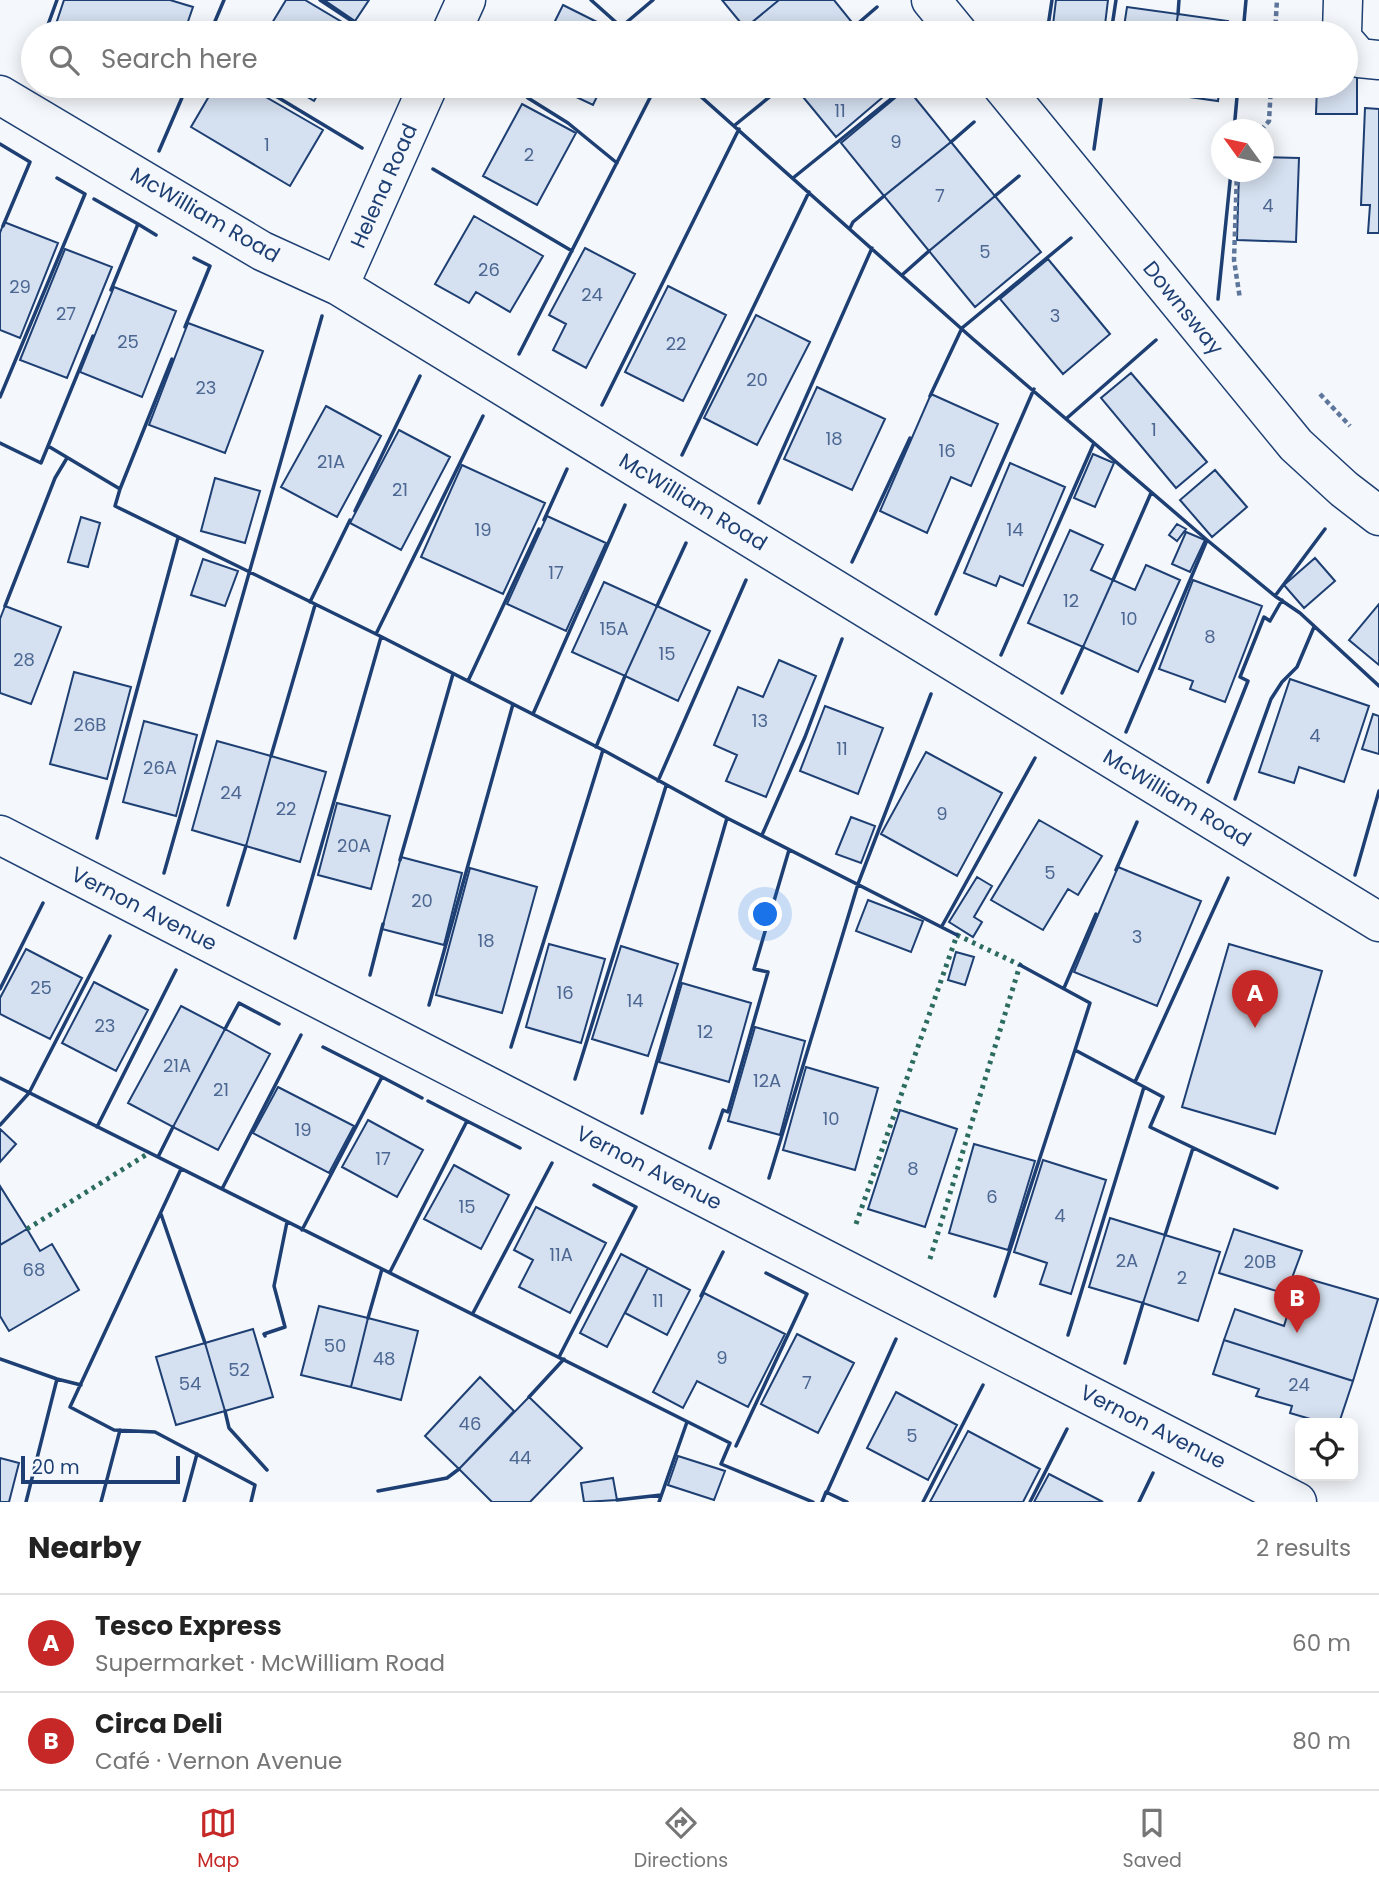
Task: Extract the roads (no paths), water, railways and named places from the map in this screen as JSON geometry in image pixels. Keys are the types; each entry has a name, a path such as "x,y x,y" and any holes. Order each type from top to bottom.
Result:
{"street":[{"path":"456,21 466,0"},
{"path":"931,0 948,21"},
{"path":"1342,21 1343,0"},
{"path":"1358,57 1379,60"},
{"name":"McWilliam Road","path":"0,95 262,251 339,286 1379,922"},
{"name":"Helena Road","path":"339,286 423,98"},
{"name":"Downsway","path":"1012,98 1296,445 1344,489 1379,516"},
{"name":"Vernon Avenue","path":"0,835 1297,1502"}],"place":[{"name":"Tesco Express","path":"1255,1028"},
{"name":"Circa Deli","path":"1297,1333"}]}
